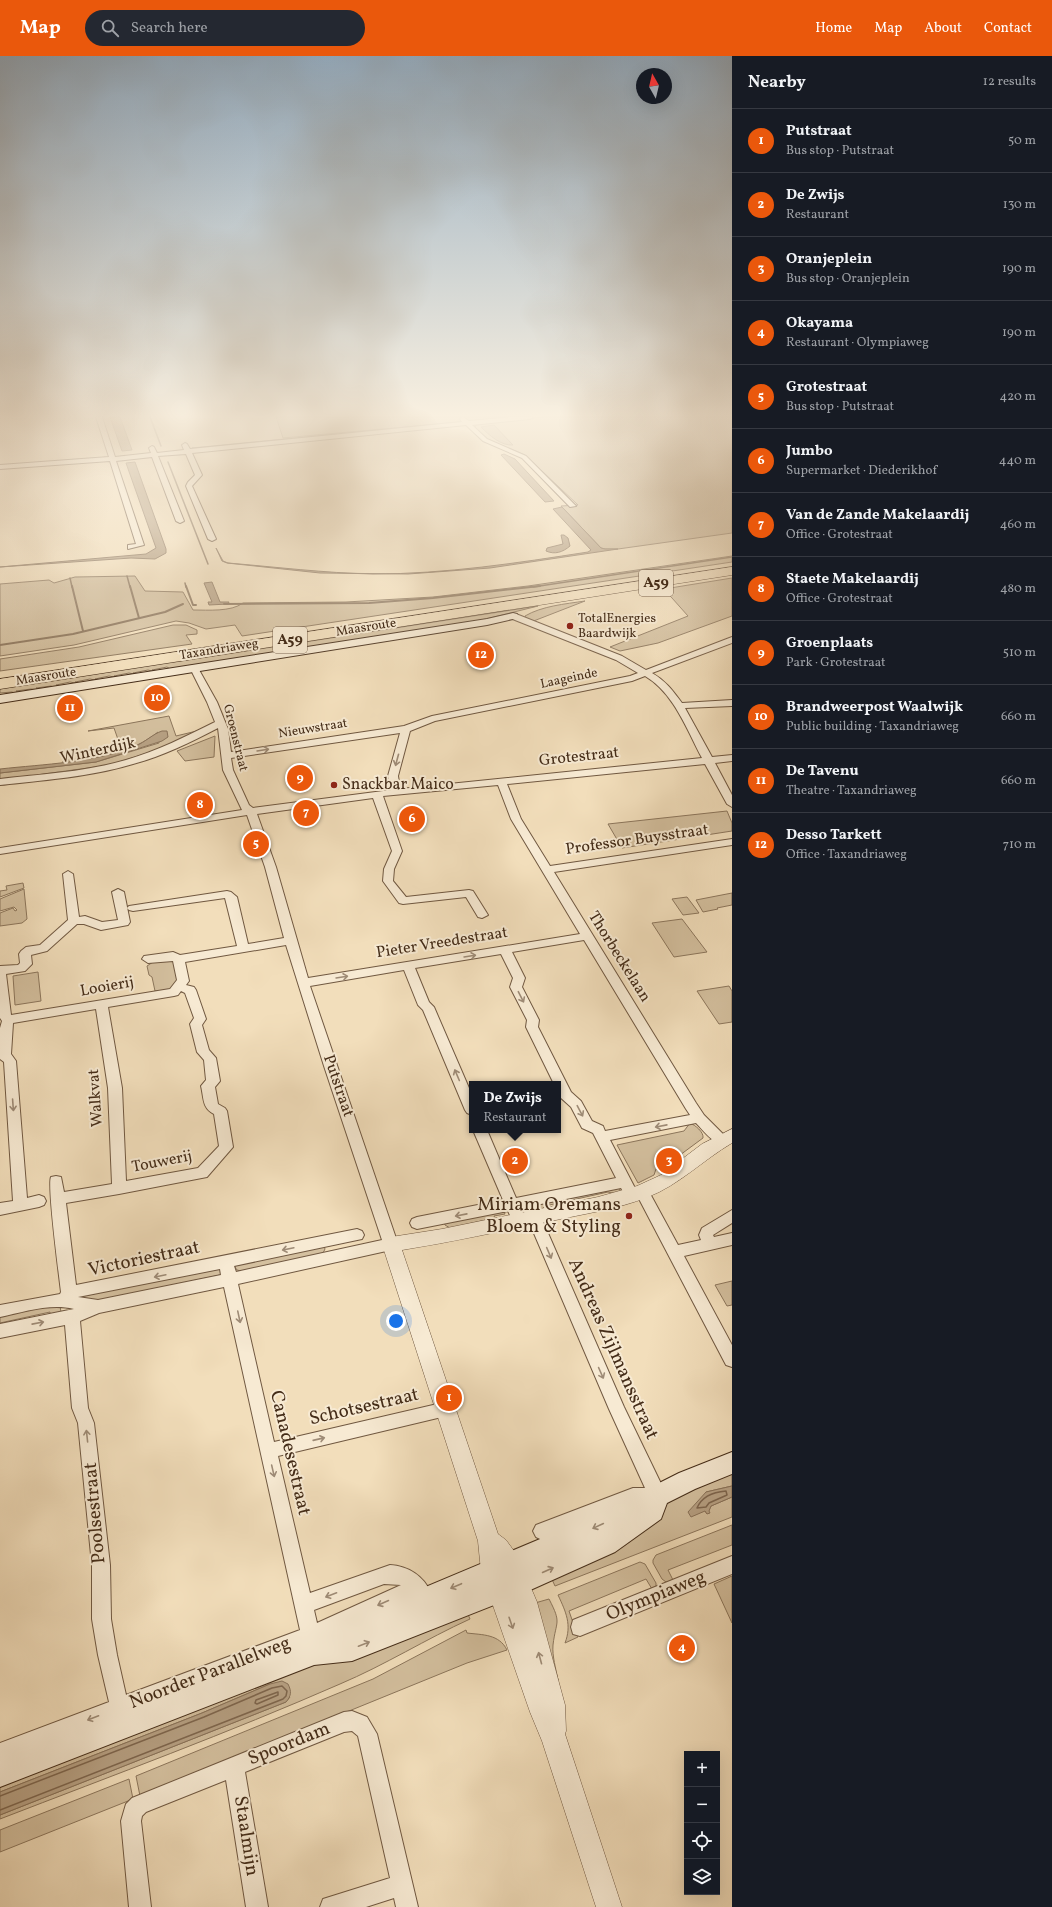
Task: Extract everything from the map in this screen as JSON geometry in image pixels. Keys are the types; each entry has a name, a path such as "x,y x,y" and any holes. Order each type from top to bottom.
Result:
{"highway":[{"name":"Maasroute","path":"0,678 732,566"},
{"name":"Maasroute","path":"0,684 732,571"},
{"name":"A59","path":"513,616 558,603 579,595"},
{"name":"A59","path":"0,673 57,670"}],"main road":[{"name":"Taxandriaweg","path":"0,699 487,622 513,616"},
{"path":"504,1577 568,1530 598,1526 655,1490 687,1481 732,1463"},
{"path":"504,1577 607,1544 653,1511 655,1490"},
{"name":"Noorder Parallelweg","path":"0,1774 312,1644 352,1648 426,1601 504,1577"}],"street":[{"path":"127,503 140,544 131,547"},
{"path":"166,503 172,522"},
{"path":"173,503 180,521"},
{"path":"197,503 212,538"},
{"path":"513,616 613,656 646,672 658,680 667,689 679,706 710,760 732,804"},
{"name":"Laageinde","path":"406,728 432,719 601,686 646,672 732,640"},
{"name":"Groenstraat","path":"194,668 212,702 220,723 228,770 245,808 251,812"},
{"path":"679,706 732,703"},
{"name":"Winterdijk","path":"0,782 80,773 116,766 162,750 220,723"},
{"path":"396,792 393,776 406,728"},
{"name":"Nieuwstraat","path":"225,756 406,728"},
{"name":"Grotestraat","path":"0,851 377,794 732,758"},
{"name":"Thorbeckelaan","path":"501,781 516,819 699,1118 727,1138"},
{"path":"377,794 397,851 389,869 388,881 403,901 470,893 482,915"},
{"name":"Putstraat","path":"251,812 276,883 290,941 303,983 489,1541 489,1553 504,1577 525,1602 553,1705 554,1738 609,1907"},
{"name":"Professor Buysstraat","path":"547,870 732,842"},
{"path":"68,874 74,921"},
{"path":"20,1205 10,1061 2,1055 6,1047 6,1029 8,1020 4,1015 0,970 21,968 26,964 25,954 30,950 42,948 74,921 85,920 101,926 124,922 118,892"},
{"path":"133,908 227,894 231,897 243,948"},
{"name":"Pieter Vreedestraat","path":"303,983 587,936"},
{"name":"Looierij","path":"148,959 173,956 178,959 290,941"},
{"path":"504,949 519,978 516,987 533,1020 532,1026 559,1081"},
{"path":"178,959 183,982 180,986"},
{"path":"408,965 424,1005 428,1007 469,1103"},
{"name":"Looierij","path":"8,1020 174,992 180,986"},
{"name":"Touwerij","path":"57,1199 202,1173 226,1147 220,1111 212,1107 208,1086 213,1081 210,1058 203,1052 196,1024 200,1019 190,990 180,986"},
{"name":"Walkvat","path":"102,1005 115,1088 119,1189"},
{"path":"561,1085 566,1095 576,1104 587,1124 598,1130 633,1190 675,1252 732,1360"},
{"path":"602,1137 699,1118"},
{"name":"Andreas Zijlmansstraat","path":"481,1133 617,1409 655,1490"},
{"path":"522,1214 633,1190 667,1180 727,1138"},
{"path":"56,1181 67,1297"},
{"path":"391,1244 439,1228 522,1214 598,1204 633,1190"},
{"path":"0,1209 39,1201"},
{"path":"710,1244 706,1235 707,1232 732,1216"},
{"path":"417,1223 439,1228"},
{"name":"Victoriestraat","path":"0,1311 357,1235"},
{"path":"675,1252 732,1239"},
{"path":"326,1242 349,1253"},
{"name":"Victoriestraat","path":"0,1331 72,1317 97,1307 391,1244"},
{"path":"226,1262 231,1279"},
{"name":"Canadesestraat","path":"231,1279 312,1644"},
{"name":"Victoriestraat","path":"67,1297 82,1305 97,1307"},
{"name":"Poolsestraat","path":"72,1317 80,1408 86,1423 101,1565 99,1587 106,1652 120,1708"},
{"name":"Schotsestraat","path":"268,1451 446,1409"},
{"path":"542,1531 568,1530 633,1496 655,1490"},
{"name":"Olympiaweg","path":"580,1627 732,1565"},
{"path":"304,1605 384,1575 395,1573 405,1577 426,1601"},
{"name":"Noorder Parallelweg","path":"0,1753 120,1708 312,1644 426,1601"},
{"name":"Spoordam","path":"140,1907 131,1821 133,1811 139,1805 344,1722 355,1720 362,1724 367,1734 407,1907"},
{"name":"Staalmijn","path":"234,1766 257,1907"},
{"path":"330,1907 402,1885"}],"shaded area":[{"path":"576,503 732,503 732,533 618,549 605,549 601,548 561,506 578,505"},
{"path":"732,556 732,562 242,636 235,625 206,629 189,623 176,621 74,645 0,656 0,584 49,580 54,583 75,577 135,576 145,591 183,592 193,610 212,610 232,608 243,603 346,602 433,597 528,586"},
{"path":"732,578 732,616 658,643 620,651 610,647 688,616 664,589"},
{"path":"585,601 531,622 526,619 525,616 539,610 562,604"},
{"path":"538,606 482,620 172,670 167,667 152,670 156,672 148,670 133,673 138,675 129,673 114,676 119,678 109,676 95,679 99,681 90,679 75,682 80,684 70,682 56,685 60,687 56,688 51,686 36,688 40,690 31,689 16,691 20,693 17,694 12,692 0,693 0,689"},
{"path":"173,625 186,625 197,630 197,634 186,635 192,644 0,671 0,659 79,647"},
{"path":"169,716 176,736 201,730 160,749 110,765 0,780 0,773 96,762 159,743 158,732 137,745 113,754 63,763 63,761 110,752 121,748 114,728 88,731"},
{"path":"215,736 214,757 185,761 177,751"},
{"path":"305,769 311,784 296,787 288,771"},
{"path":"727,811 732,823 732,831 622,848 608,824"},
{"path":"23,883 24,888 0,897 0,891 7,890 6,886"},
{"path":"24,889 27,919 22,923 0,926 0,913 13,908 15,911 17,910 14,907 0,911 0,899"},
{"path":"732,893 732,905 703,912 696,900"},
{"path":"687,897 699,913 683,915 672,899"},
{"path":"682,919 707,952 674,957 652,923"},
{"path":"174,960 179,982 171,990 155,991 152,977 149,975 147,966 153,962"},
{"path":"38,972 41,1001 15,1005 13,976"},
{"path":"729,986 732,991 732,1022 719,1024 697,991"},
{"path":"690,1123 701,1131 703,1138 680,1155 656,1169 654,1175 638,1183 617,1145 684,1131"},
{"path":"618,1186 621,1192 616,1194 608,1192 545,1206 541,1211 527,1212 526,1209 523,1210 521,1206"},
{"path":"503,1209 505,1214 494,1216 495,1218 450,1228 444,1223"},
{"path":"324,1246 325,1249 322,1255 241,1271 237,1270 235,1267 236,1264"},
{"path":"219,1267 223,1274 92,1302 78,1300 79,1297"},
{"path":"732,1281 732,1305 727,1306 715,1285"},
{"path":"52,1304 60,1306 61,1312 50,1314 50,1312 0,1323 0,1315"},
{"path":"732,1473 732,1486 706,1492 705,1511 707,1514 711,1506 732,1497 732,1517 555,1586 550,1575 649,1517 672,1500"},
{"path":"732,1525 732,1545 668,1570 674,1582 666,1582 662,1579 653,1563 656,1555"},
{"path":"640,1562 645,1564 656,1583 656,1588 652,1589 646,1579 569,1611 578,1637 565,1643 568,1624 566,1613 558,1595"},
{"path":"732,1576 732,1623 714,1584"},
{"path":"549,1599 557,1618 553,1649 558,1680 535,1603"},
{"path":"467,1612 470,1619 373,1669 340,1684 213,1737 0,1819 0,1815 286,1702 290,1697 270,1684 202,1713 0,1792 0,1783 309,1663"},
{"path":"466,1630 467,1633 495,1638 504,1645 507,1650 467,1663 140,1796 136,1776 373,1679"},
{"path":"129,1779 133,1799 0,1852 0,1830"}],"water":[{"path":"140,503 150,503 166,549 166,553 155,559 131,558 0,567 146,554 156,548"},
{"path":"562,507 601,548 618,549 490,568 400,574 481,567 588,552 591,550 553,509"},
{"path":"561,535 568,538 570,546 559,552 553,553 546,551 547,548 563,544"},
{"path":"216,548 223,561 228,563 354,573 320,573 227,563 222,561"},
{"path":"212,582 220,602 229,602 228,604 209,605 208,602 212,602 204,583"},
{"path":"162,731 167,731 168,737 162,741 96,762 0,773 0,769 69,762 120,752 136,746"},
{"path":"732,1486 732,1497 711,1506 709,1511 710,1513 707,1514 705,1511 691,1517 688,1512 706,1492"},
{"path":"282,1681 288,1684 290,1689 290,1696 286,1702 0,1815 0,1792 202,1713 270,1684"}],"waterway":[{"path":"184,503 208,564"},
{"path":"539,586 732,557"},
{"path":"127,576 130,587"},
{"path":"70,578 72,587"},
{"path":"185,583 186,587"},
{"path":"72,586 83,631"},
{"path":"130,586 139,618"},
{"path":"186,586 193,605 196,605"},
{"path":"224,604 369,603 433,598 539,586"},
{"path":"533,587 539,586"},
{"path":"0,645 73,634 165,612 183,604"}],"place":[{"name":"TotalEnergies Baardwijk","path":"570,626"},
{"name":"Desso Tarkett","path":"481,655"},
{"name":"Brandweerpost Waalwijk","path":"157,698"},
{"name":"De Tavenu","path":"70,708"},
{"name":"Groenplaats","path":"300,778"},
{"name":"Snackbar Maico","path":"334,785"},
{"name":"Staete Makelaardij","path":"200,805"},
{"name":"Van de Zande Makelaardij","path":"306,813"},
{"name":"Jumbo","path":"412,819"},
{"name":"Grotestraat","path":"256,844"},
{"name":"De Zwijs","path":"515,1161"},
{"name":"Oranjeplein","path":"669,1161"},
{"name":"Miriam Oremans Bloem & Styling","path":"629,1216"},
{"name":"Putstraat","path":"449,1398"},
{"name":"Okayama","path":"682,1648"}]}
